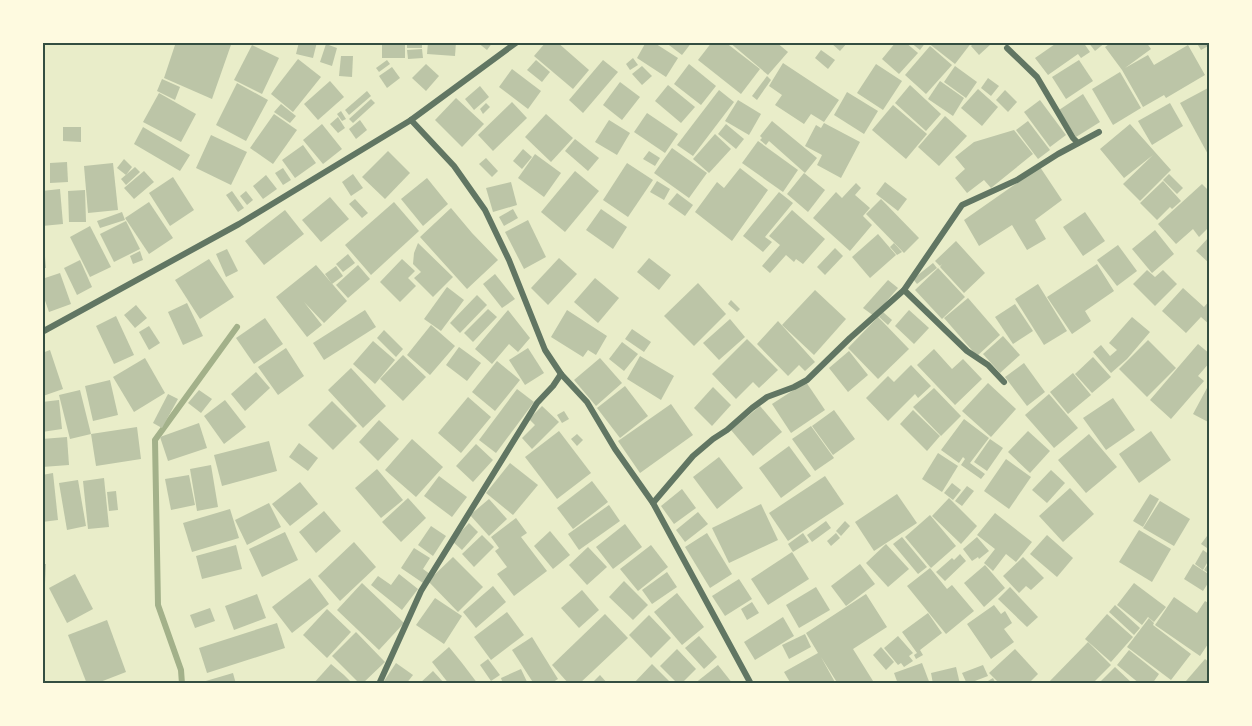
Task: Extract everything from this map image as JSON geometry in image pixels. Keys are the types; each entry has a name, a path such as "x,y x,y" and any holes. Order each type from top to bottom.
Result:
{"street":[{"path":"42,332 239,224 411,120 517,42"},
{"path":"1007,48 1038,77 1078,143"},
{"path":"411,120 454,166 484,210 509,260 545,350 561,374 586,402 615,449 653,503 751,684"},
{"path":"653,503 693,456 712,439 727,430 767,397 807,380 904,290 962,205 1017,180 1099,132"},
{"path":"904,290 967,351 988,365 1004,382"},
{"path":"379,684 421,591 537,403 561,374"}],"building":[{"path":"176,42 232,42 212,99 164,78"},
{"path":"299,42 317,42 313,58 296,54"},
{"path":"356,42 376,42 376,44 356,45"},
{"path":"382,42 405,42 405,58 382,58"},
{"path":"407,42 422,42 422,48 407,48"},
{"path":"428,42 456,42 455,56 427,54"},
{"path":"477,42 493,42 487,50"},
{"path":"546,42 557,42 589,70 573,89 534,56"},
{"path":"646,42 653,42 678,58 666,77 637,58"},
{"path":"665,42 692,42 682,55"},
{"path":"712,42 725,42 760,69 741,94 698,60"},
{"path":"729,42 776,42 788,52 768,75"},
{"path":"830,42 848,42 840,51"},
{"path":"896,42 905,42 918,53 899,74 882,59"},
{"path":"910,42 926,42 920,50"},
{"path":"927,42 972,42 955,64"},
{"path":"975,42 991,44 979,55 971,46"},
{"path":"1058,42 1083,42 1090,52 1081,58 1078,54 1048,75 1035,58"},
{"path":"1088,42 1106,42 1095,51"},
{"path":"1112,42 1146,42 1151,49 1125,68 1148,55 1154,65 1188,45 1205,75 1166,98 1164,95 1143,107 1122,70 1105,47"},
{"path":"1196,42 1210,42 1210,45 1201,50"},
{"path":"326,44 337,48 332,66 320,62"},
{"path":"252,45 279,58 262,94 234,80"},
{"path":"930,46 952,65 926,94 905,75"},
{"path":"422,49 423,58 408,59 407,50"},
{"path":"821,50 835,60 828,69 815,58"},
{"path":"341,56 353,56 352,77 339,76"},
{"path":"633,58 638,65 630,70 626,64"},
{"path":"298,59 321,77 293,112 271,94"},
{"path":"387,60 390,64 379,72 376,68"},
{"path":"536,60 550,72 542,82 527,70"},
{"path":"603,60 618,72 583,113 569,100"},
{"path":"1079,60 1093,81 1066,99 1052,77"},
{"path":"783,63 839,100 824,122 811,114 804,124 775,105 782,95 769,86"},
{"path":"426,64 439,76 426,91 412,78"},
{"path":"689,64 716,86 701,105 674,84"},
{"path":"876,64 902,81 883,110 857,93"},
{"path":"642,66 652,76 642,85 632,74"},
{"path":"955,66 977,82 966,98 944,82"},
{"path":"392,67 400,78 387,88 379,76"},
{"path":"512,69 541,91 528,109 499,87"},
{"path":"1120,72 1141,108 1113,125 1092,89"},
{"path":"767,76 771,80 757,100 752,96"},
{"path":"988,78 999,86 991,96 981,88"},
{"path":"162,79 180,87 175,100 157,91"},
{"path":"330,81 344,97 318,120 304,104"},
{"path":"940,81 964,98 953,116 928,99"},
{"path":"620,82 640,97 622,120 603,105"},
{"path":"237,83 268,100 246,141 216,125"},
{"path":"668,85 695,107 681,123 655,101"},
{"path":"910,85 941,114 926,131 895,103"},
{"path":"480,86 489,97 474,110 465,99"},
{"path":"1208,88 1210,92 1210,158 1180,103"},
{"path":"978,89 998,107 982,126 961,108"},
{"path":"719,90 734,102 693,156 677,145"},
{"path":"1005,90 1017,102 1008,112 996,100"},
{"path":"367,91 371,96 349,115 345,110"},
{"path":"847,92 878,111 864,134 834,115"},
{"path":"159,93 196,114 181,142 143,122"},
{"path":"1083,94 1100,122 1076,137 1059,110"},
{"path":"456,98 484,124 462,147 435,120"},
{"path":"371,99 375,103 353,123 349,119"},
{"path":"738,100 761,114 749,135 725,121"},
{"path":"1040,100 1066,135 1050,147 1024,112"},
{"path":"512,102 527,118 493,151 478,135"},
{"path":"486,103 490,107 483,114 480,109"},
{"path":"1170,103 1183,126 1152,145 1138,121"},
{"path":"281,104 296,116 290,123 274,112"},
{"path":"893,105 927,134 906,159 872,130"},
{"path":"341,111 346,119 342,121 337,114"},
{"path":"647,113 678,134 665,153 634,132"},
{"path":"274,114 297,130 273,164 250,148"},
{"path":"546,114 573,138 551,162 525,137"},
{"path":"945,116 967,136 939,166 918,147"},
{"path":"338,117 345,128 338,133 330,124"},
{"path":"360,120 367,130 356,139 349,129"},
{"path":"609,120 630,133 617,155 595,142"},
{"path":"772,121 817,158 805,173 769,141 766,145 760,140 762,138 760,136"},
{"path":"1028,121 1050,150 1038,159 1016,130"},
{"path":"824,123 860,142 841,178 817,165 822,155 805,146 816,125 821,128"},
{"path":"322,124 342,149 323,164 303,140"},
{"path":"726,124 744,139 736,149 718,134"},
{"path":"1130,124 1171,170 1140,201 1123,184 1153,155 1124,178 1100,149"},
{"path":"63,127 81,127 81,142 63,141"},
{"path":"143,127 190,155 180,171 134,144"},
{"path":"1014,130 1033,154 991,188 984,180 967,193 955,178 965,169 955,157 974,142"},
{"path":"715,134 731,149 709,173 693,159"},
{"path":"211,135 247,152 231,185 196,168"},
{"path":"575,139 599,158 588,171 565,151"},
{"path":"758,141 798,170 783,192 742,163"},
{"path":"303,145 316,163 295,178 282,160"},
{"path":"672,148 707,173 689,198 654,173"},
{"path":"523,149 532,157 522,169 513,161"},
{"path":"388,151 410,173 385,199 362,177"},
{"path":"649,151 660,158 655,166 643,159"},
{"path":"535,154 561,173 544,197 518,178"},
{"path":"486,158 498,171 492,177 479,164"},
{"path":"124,159 132,167 126,175 117,168"},
{"path":"67,162 68,182 50,183 50,163"},
{"path":"113,163 118,210 88,213 84,166"},
{"path":"627,163 653,180 628,217 603,200"},
{"path":"135,167 140,172 126,185 121,179"},
{"path":"1040,167 1062,200 1035,220 1046,239 1027,250 1012,225 979,246 964,220"},
{"path":"283,168 291,180 283,185 275,173"},
{"path":"740,168 768,190 732,241 695,212 717,182 724,188"},
{"path":"144,171 154,182 134,199 124,188"},
{"path":"575,171 599,191 565,232 541,212"},
{"path":"804,173 825,190 808,212 787,194"},
{"path":"353,174 363,188 351,196 342,182"},
{"path":"1169,174 1183,188 1177,194 1163,180"},
{"path":"266,175 277,189 263,199 253,186"},
{"path":"173,177 194,210 170,226 149,193"},
{"path":"427,178 448,204 423,226 401,199"},
{"path":"657,181 670,189 664,200 650,192"},
{"path":"1163,181 1181,201 1172,209 1170,207 1157,220 1140,203"},
{"path":"511,182 517,205 493,212 486,188"},
{"path":"885,182 907,199 898,211 876,194"},
{"path":"856,183 861,188 855,195 870,208 863,216 872,225 850,251 813,218 836,192 842,198"},
{"path":"1202,184 1210,192 1210,226 1199,237 1193,229 1176,244 1158,224"},
{"path":"60,189 63,224 42,226 42,191"},
{"path":"85,190 86,222 69,222 68,191"},
{"path":"232,191 244,208 238,212 226,195"},
{"path":"246,191 253,200 247,205 240,196"},
{"path":"779,192 793,203 765,237 772,242 763,252 743,236"},
{"path":"677,193 693,205 685,216 668,204"},
{"path":"330,197 349,219 321,242 302,220"},
{"path":"355,199 368,213 362,218 349,204"},
{"path":"881,199 919,238 904,253 866,214"},
{"path":"149,202 173,238 149,254 125,218"},
{"path":"394,202 419,231 371,275 345,245"},
{"path":"451,208 498,260 467,289 420,237"},
{"path":"513,209 518,218 504,226 499,217"},
{"path":"601,209 627,227 613,249 586,230"},
{"path":"285,210 304,234 264,265 245,241"},
{"path":"792,210 825,239 803,264 796,259 794,262 786,255 770,273 762,266 780,245 769,236"},
{"path":"122,212 125,220 100,228 97,221"},
{"path":"1085,212 1105,241 1083,256 1063,227"},
{"path":"528,220 546,257 524,269 505,232"},
{"path":"126,221 140,249 114,262 100,234"},
{"path":"90,226 111,267 90,277 70,237"},
{"path":"1155,230 1174,254 1152,273 1132,249"},
{"path":"878,234 896,255 870,278 852,257"},
{"path":"1210,236 1210,264 1196,251"},
{"path":"956,241 985,273 964,293 940,267 942,264 940,266 935,261"},
{"path":"418,243 453,277 433,297 414,278 421,272 413,264"},
{"path":"894,243 902,252 897,255 890,247"},
{"path":"42,245 44,245 46,268 42,268"},
{"path":"1118,245 1137,271 1117,286 1097,260"},
{"path":"835,248 843,256 825,275 817,267"},
{"path":"227,249 238,271 226,277 216,254"},
{"path":"140,251 143,260 133,264 130,256"},
{"path":"348,254 355,263 343,272 336,264"},
{"path":"559,258 577,274 548,305 531,288"},
{"path":"649,258 671,275 659,290 637,272"},
{"path":"209,259 234,297 200,319 175,280"},
{"path":"402,259 415,271 408,278 416,286 400,302 380,282"},
{"path":"80,260 92,287 77,295 64,268"},
{"path":"933,263 937,268 917,284 913,279"},
{"path":"1097,264 1114,291 1085,311 1091,321 1072,334 1047,297"},
{"path":"316,265 347,301 324,323 304,302 322,325 307,337 276,297"},
{"path":"358,265 370,279 348,298 336,285"},
{"path":"336,266 343,276 332,284 325,274"},
{"path":"938,268 965,297 942,319 915,290"},
{"path":"1147,270 1155,277 1163,270 1177,284 1155,306 1133,284"},
{"path":"60,273 71,304 49,312 42,292 42,279"},
{"path":"495,274 515,299 502,308 483,284"},
{"path":"595,278 619,298 598,323 574,302"},
{"path":"888,280 898,288 874,316 863,308"},
{"path":"698,283 726,314 694,346 664,316"},
{"path":"1038,284 1067,331 1044,345 1015,299"},
{"path":"447,287 464,300 441,331 424,319"},
{"path":"1183,288 1204,307 1210,300 1210,325 1201,317 1186,333 1162,311"},
{"path":"815,290 846,319 814,355 782,325"},
{"path":"477,295 487,305 460,333 450,323"},
{"path":"968,298 1000,335 977,356 944,318"},
{"path":"731,300 740,309 737,312 728,304"},
{"path":"187,303 203,336 183,345 168,312"},
{"path":"1015,304 1033,331 1013,344 995,317"},
{"path":"136,305 147,318 135,328 124,315"},
{"path":"488,309 497,317 473,342 464,333"},
{"path":"365,310 376,327 324,360 313,343"},
{"path":"508,310 530,338 518,352 509,344 492,364 475,349"},
{"path":"567,310 607,336 596,355 588,350 583,357 551,337"},
{"path":"909,310 929,328 914,344 895,326"},
{"path":"883,312 892,320 888,325 879,317"},
{"path":"116,316 134,355 114,364 96,326"},
{"path":"878,317 909,349 878,379 848,348"},
{"path":"1132,317 1150,332 1127,359 1111,373 1093,352 1101,345 1110,356 1117,350 1109,343"},
{"path":"265,318 283,344 254,364 236,338"},
{"path":"730,319 745,337 719,360 703,343"},
{"path":"778,321 815,362 805,371 799,365 788,376 757,344"},
{"path":"431,325 455,346 430,375 407,355"},
{"path":"149,326 160,343 149,350 139,332"},
{"path":"632,329 651,342 644,352 625,339"},
{"path":"384,330 403,349 396,357 377,338"},
{"path":"1003,336 1020,355 1000,373 983,354"},
{"path":"747,339 778,370 759,388 753,382 736,399 712,374"},
{"path":"1148,340 1176,368 1147,397 1119,369"},
{"path":"373,341 395,360 375,384 353,364"},
{"path":"622,342 638,354 624,371 609,359"},
{"path":"1198,344 1210,354 1210,362 1198,376 1204,381 1171,419 1150,400"},
{"path":"459,347 481,363 467,381 446,365"},
{"path":"286,348 304,376 278,395 258,367"},
{"path":"528,348 544,373 525,385 509,360"},
{"path":"934,349 952,369 963,359 982,379 955,405 917,365"},
{"path":"50,350 63,389 43,396 42,353"},
{"path":"849,351 868,375 848,392 829,368"},
{"path":"403,355 426,377 403,401 380,379"},
{"path":"640,356 674,376 661,400 627,379"},
{"path":"1093,357 1111,377 1092,393 1075,374"},
{"path":"145,358 165,393 134,412 113,377"},
{"path":"600,358 622,383 596,406 574,380"},
{"path":"497,361 520,380 495,411 472,392"},
{"path":"1024,363 1045,392 1027,406 1005,377"},
{"path":"911,365 931,386 918,398 915,394 888,421 866,398 888,376 894,382"},
{"path":"351,368 386,406 363,428 328,390"},
{"path":"256,372 270,388 245,411 231,394"},
{"path":"1073,373 1091,395 1068,414 1050,392"},
{"path":"110,380 118,415 93,421 85,386"},
{"path":"806,382 825,410 791,433 772,404"},
{"path":"988,383 1016,409 991,437 962,411"},
{"path":"625,386 648,416 620,438 597,408"},
{"path":"713,387 731,405 712,426 694,408"},
{"path":"934,388 961,416 941,436 913,407"},
{"path":"1207,388 1210,389 1210,423 1193,414"},
{"path":"517,389 534,402 496,453 479,440"},
{"path":"80,390 91,434 70,439 59,395"},
{"path":"199,390 212,399 201,413 188,403"},
{"path":"168,394 178,399 162,428 153,423"},
{"path":"1049,394 1078,428 1054,448 1025,415"},
{"path":"468,397 491,417 461,453 438,433"},
{"path":"1113,398 1135,430 1106,450 1083,418"},
{"path":"59,400 62,429 42,432 42,402"},
{"path":"225,400 246,427 224,444 204,416"},
{"path":"332,401 357,426 333,450 308,425"},
{"path":"671,404 693,435 640,473 618,441"},
{"path":"542,406 559,422 532,449 522,438 535,425 529,419"},
{"path":"760,406 782,432 753,456 731,430"},
{"path":"834,410 855,439 833,455 812,426"},
{"path":"913,410 940,436 927,451 900,424"},
{"path":"564,411 569,419 562,423 557,415"},
{"path":"964,419 989,438 970,463 985,474 981,479 961,465 965,459 963,457 959,463 941,450"},
{"path":"379,420 399,439 378,461 359,442"},
{"path":"199,423 207,448 168,461 160,437"},
{"path":"811,426 834,458 815,471 792,439"},
{"path":"137,427 141,459 96,466 91,434"},
{"path":"559,431 591,473 557,499 525,457"},
{"path":"1028,431 1050,451 1030,473 1008,452"},
{"path":"1151,431 1171,460 1139,483 1119,454"},
{"path":"577,434 583,440 577,446 571,439"},
{"path":"1089,434 1117,467 1086,493 1058,460"},
{"path":"67,437 69,465 42,467 42,439"},
{"path":"412,439 443,467 416,497 385,470"},
{"path":"990,439 1003,448 987,471 974,462"},
{"path":"269,441 277,471 222,486 214,455"},
{"path":"299,443 318,458 308,471 289,457"},
{"path":"476,444 493,460 473,482 456,466"},
{"path":"789,446 811,476 781,498 759,468"},
{"path":"938,453 958,466 942,492 922,479"},
{"path":"719,457 743,488 717,509 693,477"},
{"path":"1006,459 1031,477 1009,509 984,491"},
{"path":"510,463 538,485 513,515 486,493"},
{"path":"211,465 218,507 197,511 190,469"},
{"path":"377,469 403,500 381,518 355,488"},
{"path":"1051,470 1065,483 1047,503 1032,490"},
{"path":"53,473 58,520 42,522 42,475"},
{"path":"189,475 195,505 171,510 165,479"},
{"path":"439,476 467,497 452,517 424,496"},
{"path":"825,476 844,504 788,541 769,513"},
{"path":"104,478 109,527 88,529 83,481"},
{"path":"78,480 86,526 67,530 59,483"},
{"path":"592,481 608,502 573,529 557,508"},
{"path":"300,482 318,504 290,526 272,504"},
{"path":"952,483 961,490 953,500 944,493"},
{"path":"967,486 974,491 962,506 955,501"},
{"path":"1070,488 1094,514 1063,542 1039,516"},
{"path":"682,489 696,508 674,524 661,506"},
{"path":"116,491 118,510 109,511 107,492"},
{"path":"897,494 917,523 874,551 855,522"},
{"path":"1150,494 1159,499 1143,527 1133,521"},
{"path":"408,498 426,518 401,542 382,522"},
{"path":"949,498 977,526 961,544 932,516"},
{"path":"489,499 507,519 489,536 470,515"},
{"path":"1160,501 1190,519 1174,546 1143,528"},
{"path":"269,503 281,527 247,545 235,520"},
{"path":"761,504 778,540 729,563 712,528"},
{"path":"609,505 620,521 579,550 568,534"},
{"path":"230,509 239,538 192,552 183,523"},
{"path":"324,511 341,531 316,553 299,532"},
{"path":"698,512 708,524 685,542 676,530"},
{"path":"995,513 1032,542 1016,562 1006,554 993,571 984,563 995,549 977,535"},
{"path":"930,515 956,546 931,568 905,537"},
{"path":"516,518 527,533 521,537 547,571 514,596 497,574 507,567 495,551 499,548 491,537"},
{"path":"826,521 831,528 812,542 807,535"},
{"path":"845,521 850,526 841,536 836,531"},
{"path":"469,523 478,532 462,550 452,541"},
{"path":"625,524 642,547 613,569 596,547"},
{"path":"431,526 446,536 433,556 418,545"},
{"path":"1139,530 1171,549 1152,582 1119,562"},
{"path":"550,531 570,555 553,569 534,546"},
{"path":"285,532 298,560 262,577 249,549"},
{"path":"1210,532 1210,550 1201,544"},
{"path":"707,533 732,574 710,588 685,547"},
{"path":"803,533 809,542 793,552 788,544"},
{"path":"836,533 840,538 831,546 827,541"},
{"path":"482,535 494,547 474,567 462,554"},
{"path":"1047,535 1073,558 1057,577 1030,554"},
{"path":"902,537 927,567 918,574 893,544"},
{"path":"977,537 989,551 979,559 978,557 972,561 963,549"},
{"path":"354,542 376,567 340,601 318,576"},
{"path":"886,544 909,569 888,587 866,563"},
{"path":"236,545 242,569 202,579 196,556"},
{"path":"651,545 668,567 638,591 620,569"},
{"path":"588,547 607,567 587,585 569,565"},
{"path":"414,548 430,558 423,569 430,574 423,583 401,568"},
{"path":"1203,550 1210,555 1210,558 1203,570 1195,564"},
{"path":"792,552 809,579 768,605 751,579"},
{"path":"960,554 966,561 945,581 936,572"},
{"path":"453,557 483,587 458,612 428,581"},
{"path":"1023,557 1044,578 1031,590 1026,586 1019,593 1003,576"},
{"path":"1210,561 1210,574 1204,570"},
{"path":"42,564 46,564 44,602 42,602"},
{"path":"860,564 875,584 846,606 831,586"},
{"path":"1193,564 1210,575 1210,580 1203,591 1184,579"},
{"path":"985,565 1005,588 984,607 964,583"},
{"path":"930,568 947,589 952,585 974,611 946,634 907,586"},
{"path":"667,572 677,587 652,604 642,590"},
{"path":"75,574 93,609 67,623 49,588"},
{"path":"399,574 418,589 402,610 371,585 378,576 391,585"},
{"path":"310,578 329,604 292,633 272,607"},
{"path":"739,579 752,599 725,616 712,596"},
{"path":"624,581 648,605 633,620 609,597"},
{"path":"362,583 404,623 379,650 337,610"},
{"path":"1134,583 1166,607 1154,622 1148,617 1142,625 1117,605"},
{"path":"493,586 506,602 476,628 463,612"},
{"path":"816,587 830,610 799,628 786,605"},
{"path":"1010,587 1038,617 1027,627 998,599"},
{"path":"582,590 599,610 579,628 561,608"},
{"path":"677,593 704,627 682,645 654,612"},
{"path":"257,594 266,618 234,630 225,606"},
{"path":"866,594 887,627 853,649 873,681 869,684 838,684 821,657 836,684 791,684 784,672 818,653 806,633"},
{"path":"1174,597 1197,613 1205,601 1210,604 1210,641 1200,656 1155,625"},
{"path":"435,598 462,616 444,644 416,625"},
{"path":"752,602 759,613 747,620 741,609"},
{"path":"994,605 1001,614 1005,611 1012,623 1004,629 1014,642 991,659 967,624"},
{"path":"1115,605 1140,628 1134,635 1109,612"},
{"path":"210,608 215,621 195,628 190,615"},
{"path":"327,609 351,632 327,658 303,635"},
{"path":"507,612 524,635 491,660 474,637"},
{"path":"928,613 942,633 920,650 923,655 916,659 914,655 917,653 902,632"},
{"path":"605,614 628,638 579,684 569,684 552,665"},
{"path":"1107,614 1133,637 1111,662 1085,639"},
{"path":"649,615 671,638 651,658 629,635"},
{"path":"783,617 794,636 755,660 744,642"},
{"path":"1149,618 1154,623 1153,625 1191,654 1171,680 1127,647"},
{"path":"107,620 126,672 95,684 87,684 68,635"},
{"path":"277,623 285,648 207,673 199,648"},
{"path":"356,632 385,662 362,684 332,656"},
{"path":"805,634 811,647 789,659 782,645"},
{"path":"699,636 717,657 704,669 685,648"},
{"path":"898,636 913,653 909,656 913,661 904,667 901,663 898,665 884,648"},
{"path":"532,637 558,679 550,684 534,684 512,650"},
{"path":"1088,642 1111,665 1092,684 1047,684"},
{"path":"449,647 478,684 449,684 432,662"},
{"path":"881,647 894,662 886,670 873,655"},
{"path":"677,649 696,669 681,684 678,684 660,666"},
{"path":"1015,649 1038,674 1028,684 1000,684 989,673"},
{"path":"1129,650 1159,674 1152,684 1140,684 1117,665"},
{"path":"488,659 500,675 491,681 480,665"},
{"path":"1205,659 1210,663 1210,684 1190,684 1186,681"},
{"path":"396,663 413,675 406,684 382,684"},
{"path":"922,663 930,684 898,684 894,673"},
{"path":"331,664 344,675 353,684 313,684"},
{"path":"652,664 672,684 633,684"},
{"path":"718,665 733,684 694,684"},
{"path":"983,665 988,676 967,684 962,673"},
{"path":"956,667 960,684 933,684 931,673"},
{"path":"1115,667 1133,684 1098,684"},
{"path":"521,669 528,684 503,684 501,678"},
{"path":"433,671 445,684 419,684"},
{"path":"233,673 236,684 199,684 199,683"},
{"path":"600,675 608,684 591,684"},
{"path":"993,678 996,684 983,684"}],"waterway":[{"path":"182,684 181,670 158,605 155,440 237,327"}]}
